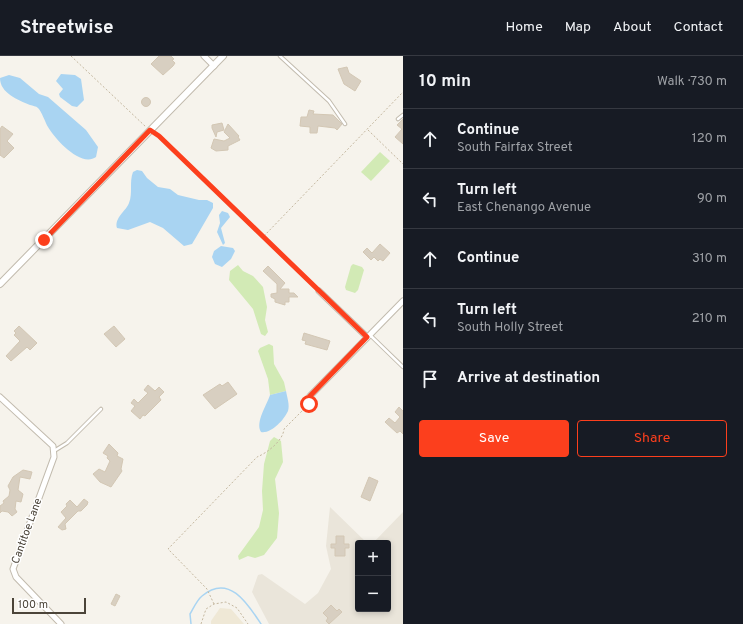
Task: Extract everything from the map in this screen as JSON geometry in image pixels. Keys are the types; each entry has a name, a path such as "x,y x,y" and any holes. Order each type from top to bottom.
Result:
{"street":[{"path":"204,56 214,66"},
{"path":"0,284 223,56"},
{"path":"319,291 368,336"},
{"path":"310,396 403,301"},
{"path":"0,397 53,449"},
{"name":"Cantitoe Lane","path":"53,449 54,457 13,569 16,577 61,624"}],"lane":[{"path":"280,56 329,101 345,124"},
{"path":"398,119 403,115"},
{"path":"368,336 403,367"},
{"path":"53,449 68,443 101,409"}],"path":[{"path":"71,56 150,130 159,136 319,291"},
{"path":"263,236 403,92"},
{"path":"367,130 403,164"},
{"path":"214,604 207,589 168,549 257,457 265,454 283,435 284,429 309,404 310,396"},
{"path":"201,624 206,609 214,604 226,602 237,608 248,624"}],"shaded area":[{"path":"330,507 364,540 355,540 355,612 391,612 391,540 376,540 403,512 403,624 269,624 252,592 258,575 262,574 305,604 318,593 331,569 326,546"},
{"path":"220,608 231,609 244,624 211,624 211,621"}],"green space":[{"path":"380,152 390,161 371,181 361,172"},
{"path":"353,264 362,267 364,270 358,290 355,293 346,290 345,287 351,266"},
{"path":"238,265 243,271 253,276 263,287 267,307 265,320 268,332 265,336 261,334 253,309 229,280 230,271"},
{"path":"269,344 273,346 274,364 284,382 286,391 270,395 268,379 258,351 260,348"},
{"path":"274,437 281,441 283,462 275,479 279,513 277,538 264,555 255,558 248,556 239,560 238,556 259,527 263,510 262,491 264,464 270,441"}],"water":[{"path":"61,74 75,75 81,79 84,100 77,107 72,106 60,97 59,94 63,89 56,81"},
{"path":"9,75 20,78 39,94 48,97 86,130 98,147 96,157 83,159 76,156 62,145 51,132 38,108 15,98 6,92 0,78"},
{"path":"137,170 142,171 147,178 158,187 170,189 178,195 199,200 207,200 213,203 213,208 192,244 184,246 163,228 150,222 128,230 117,228 117,221 128,206 131,195 131,180 133,172"},
{"path":"222,211 228,213 230,217 221,228 225,243 223,245 217,232 220,223 219,215"},
{"path":"221,246 233,248 235,251 231,259 222,267 215,264 212,257 214,251"},
{"path":"286,391 289,406 286,415 273,429 261,432 259,423 270,395"}],"building":[{"path":"159,56 171,56 175,63 163,75 151,64"},
{"path":"347,67 349,73 361,81 355,91 344,84 338,69"},
{"path":"146,97 151,102 146,107 141,102"},
{"path":"309,110 314,111 313,114 333,115 342,124 337,130 335,128 318,126 317,133 310,133 310,127 300,126 301,117 307,117"},
{"path":"403,119 403,144 395,137 402,129 397,125"},
{"path":"222,123 224,130 217,132 216,137 212,125"},
{"path":"228,124 239,136 238,137 240,140 228,146 228,150 216,151 211,148 214,139 224,141 230,138 224,132"},
{"path":"2,126 13,134 7,141 14,148 4,158 0,155 0,129"},
{"path":"380,244 390,253 383,261 380,259 378,261 374,257 371,260 363,252 367,248 372,253"},
{"path":"268,266 285,283 280,289 289,289 289,293 294,293 298,297 289,297 289,302 285,302 285,305 275,302 275,299 271,297 271,294 277,293 277,284 263,271"},
{"path":"19,326 37,343 30,350 27,347 11,361 6,356 20,341 14,335 16,333 14,331"},
{"path":"114,326 125,339 116,347 104,334"},
{"path":"304,333 330,341 327,350 305,344 306,341 302,340"},
{"path":"228,382 237,394 215,409 203,395 220,384 222,386"},
{"path":"148,385 155,391 159,387 164,392 159,397 161,400 140,419 131,411 135,406 131,403 134,399 138,403 148,393 144,390"},
{"path":"399,407 403,411 403,434 400,431 397,433 385,422 389,418 395,423 400,417 395,412"},
{"path":"109,444 118,453 117,456 123,459 122,471 111,487 100,482 93,474 99,469 105,472 110,461 107,458 108,456 103,453"},
{"path":"23,470 32,472 30,479 20,477 18,490 23,494 21,502 16,501 15,509 17,512 12,516 8,512 2,511 0,513 0,506 9,496 10,490 8,486 13,477"},
{"path":"369,477 378,481 370,501 361,497"},
{"path":"84,499 88,502 87,505 81,511 78,511 65,524 66,529 62,530 58,527 66,518 61,512 67,506 66,504 70,500 77,507"},
{"path":"336,536 344,536 344,544 349,544 349,548 345,548 345,556 335,556 335,548 331,548 331,544 336,544"},
{"path":"116,594 120,596 115,606 111,604"},
{"path":"331,605 337,611 339,609 342,612 329,624 326,621 328,618 323,613"}],"waterway":[{"path":"191,624 190,614 198,600 212,590 221,588 229,589 244,600 261,624"}],"route":[{"path":"44,240 150,130 159,136 367,337 310,396 309,404"}]}
